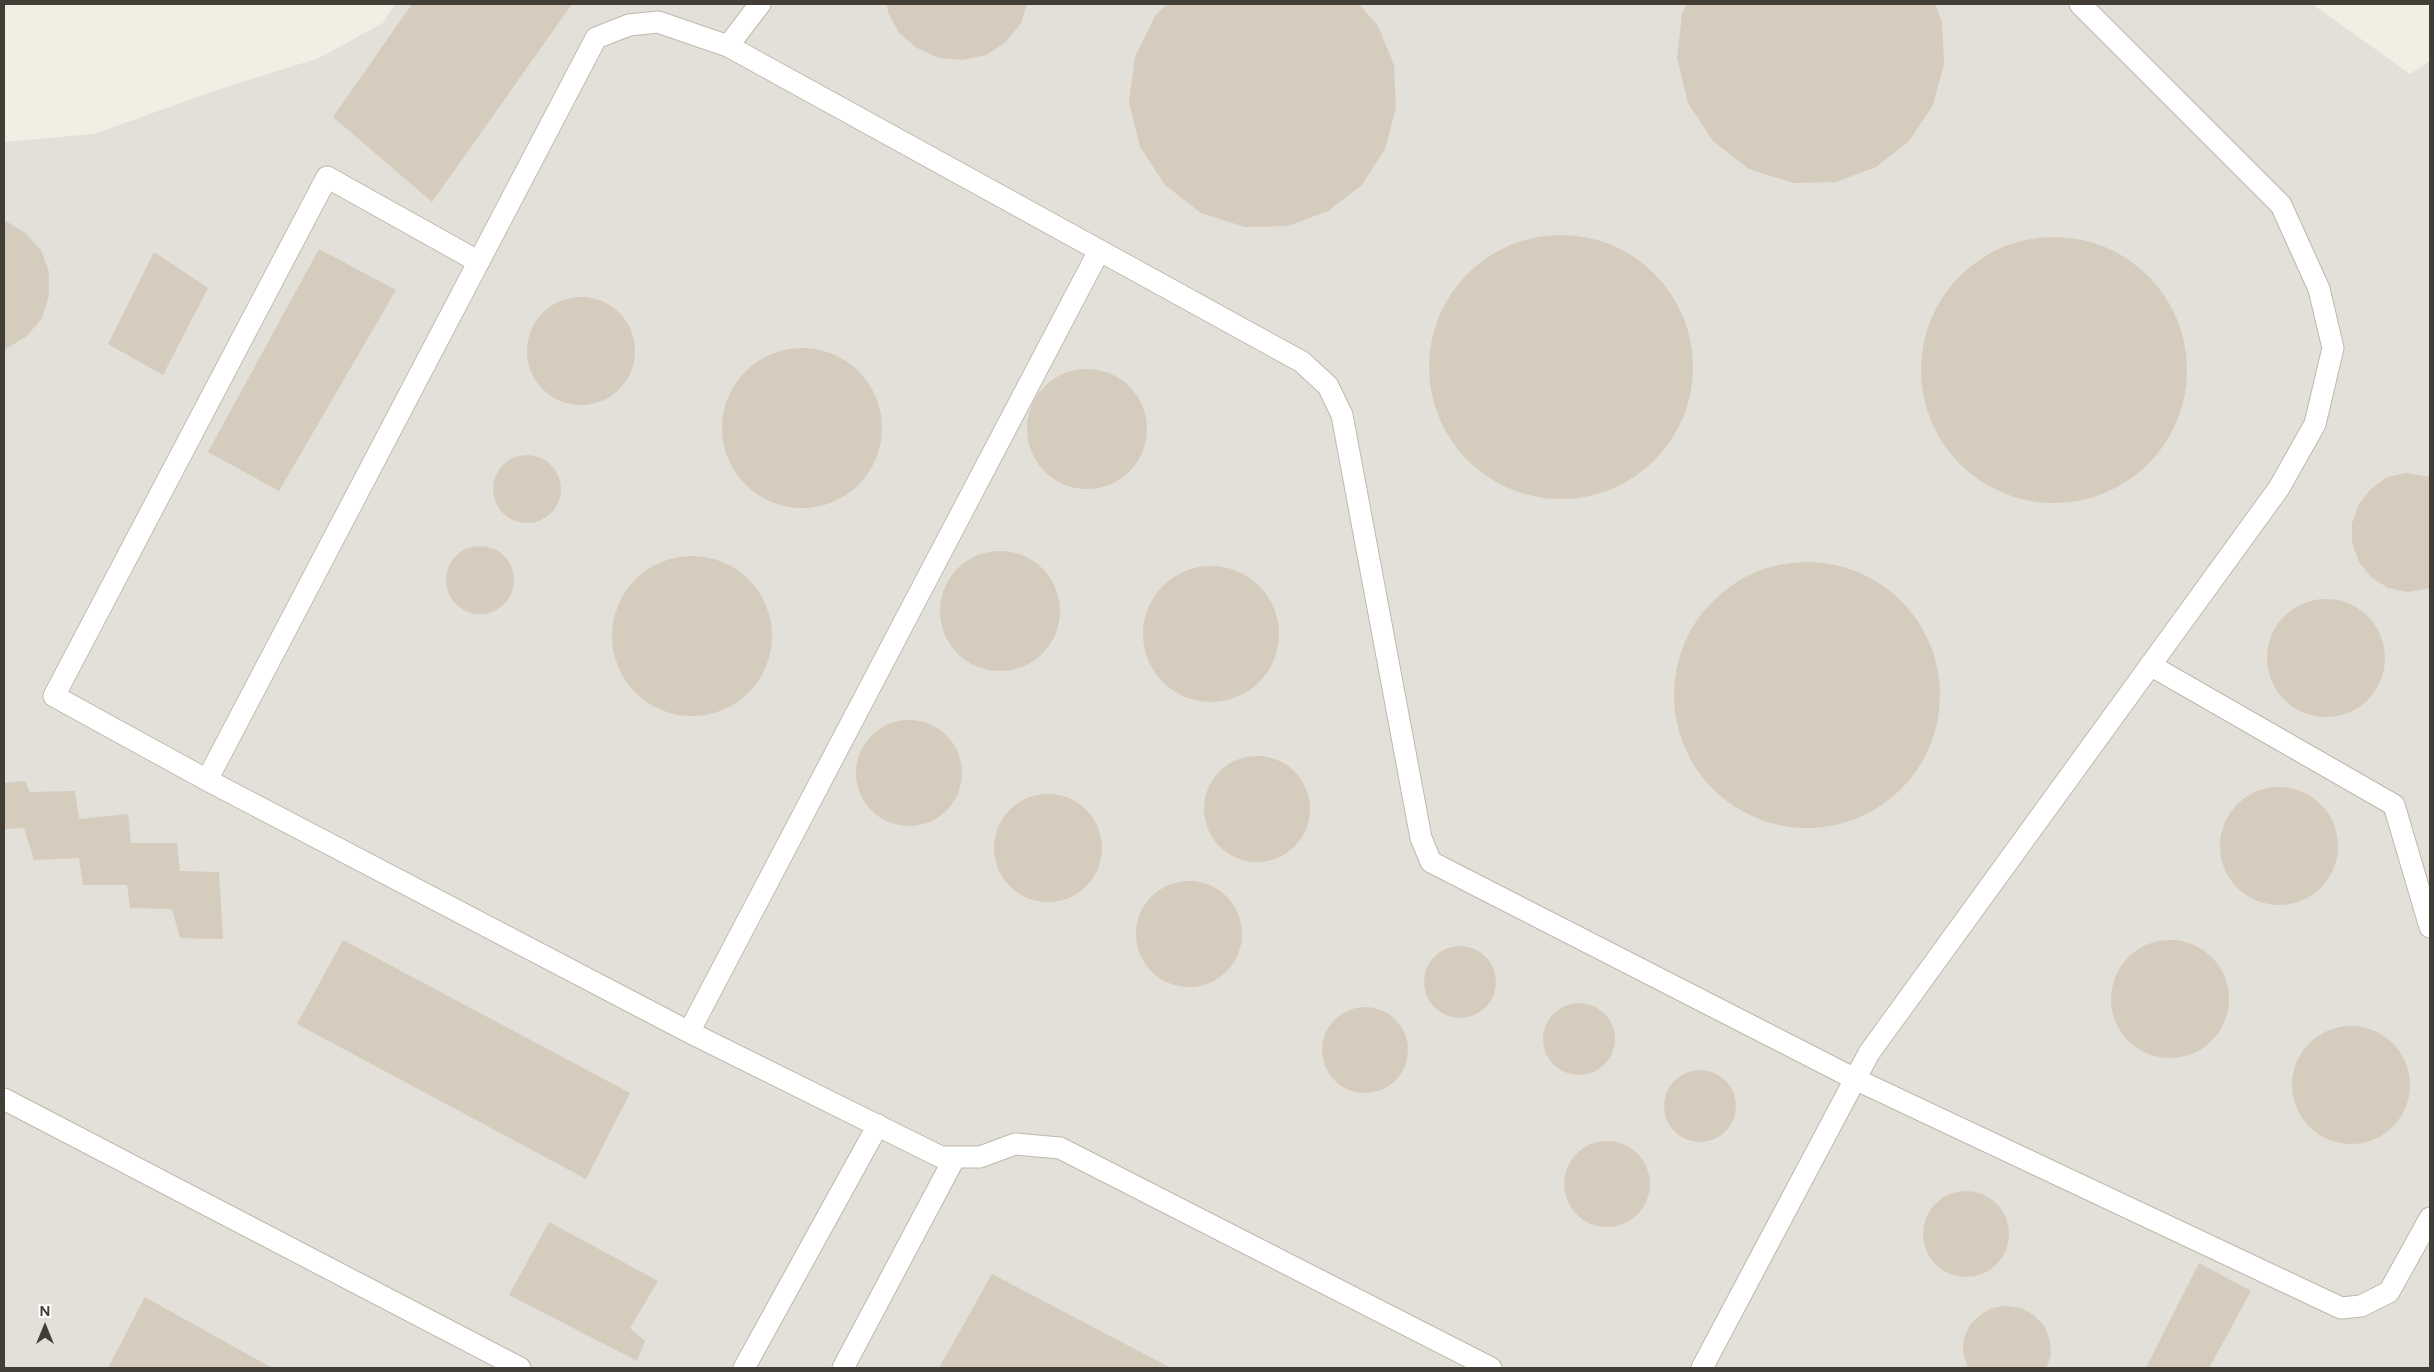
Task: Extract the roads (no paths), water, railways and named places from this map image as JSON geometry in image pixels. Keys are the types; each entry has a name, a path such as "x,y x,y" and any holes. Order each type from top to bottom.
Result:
{"lane":[{"path":"728,46 760,4"},
{"path":"1702,1368 1869,1053 2280,488 2315,424 2333,348 2319,290 2281,205 2080,4"},
{"path":"207,780 596,38 629,25 658,22 728,46 1302,362 1328,386 1342,415 1421,838 1431,862 1855,1079 2342,1308 2361,1306 2389,1292 2430,1218"},
{"path":"479,262 326,177 54,696 207,780 689,1032 940,1156 980,1157 1015,1144 1060,1148 1491,1368"},
{"path":"689,1032 1099,251"},
{"path":"2150,665 2394,805 2430,927"},
{"path":"4,1099 520,1368"},
{"path":"744,1368 878,1125"},
{"path":"843,1368 955,1156"}]}
